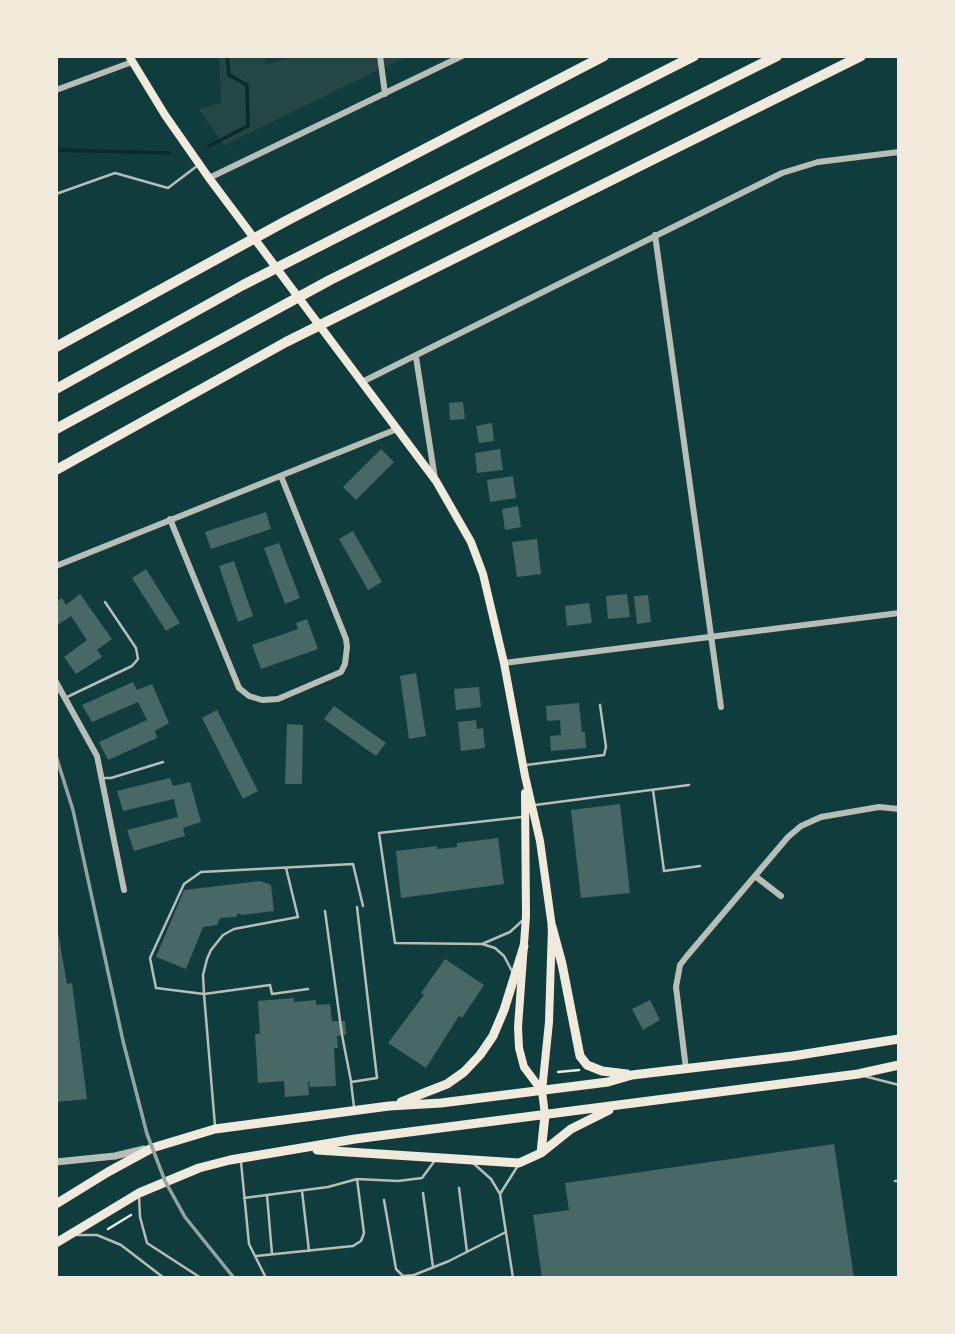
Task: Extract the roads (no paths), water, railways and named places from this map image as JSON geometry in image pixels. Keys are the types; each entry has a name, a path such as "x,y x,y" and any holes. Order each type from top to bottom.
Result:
{"highway":[{"path":"56,347 286,220 604,56"},
{"path":"56,389 243,285 694,56"},
{"path":"56,429 265,313 777,56"},
{"path":"56,470 286,342 861,56"}],"main road":[{"path":"130,59 209,178 436,481 471,541 504,663 540,841 552,927 580,1056 587,1065 602,1071 632,1074 793,1056 899,1039"},
{"path":"525,776 526,916 518,1027 519,1048 524,1067 542,1091"},
{"path":"541,1153 545,1115 542,1091 550,1022 552,927"},
{"path":"389,1105 447,1084 464,1072 480,1055 493,1036 504,1010 524,946"},
{"path":"56,1243 139,1193 199,1168 241,1158 355,1139 858,1074 899,1065"},
{"path":"56,1204 152,1148 215,1129 389,1105 441,1103 542,1091 608,1082 632,1074"},
{"path":"294,1150 348,1150 471,1162 519,1163 541,1153 571,1129 621,1105"}],"street":[{"path":"380,56 385,94"},
{"path":"209,178 462,56"},
{"path":"56,90 130,59"},
{"path":"362,383 782,173 800,166 899,152"},
{"path":"655,235 720,707"},
{"path":"416,357 436,481"},
{"path":"56,566 397,429"},
{"path":"170,519 239,688 249,696 262,700 278,699 341,672 347,647 281,476"},
{"path":"504,663 899,613"},
{"path":"56,682 97,756 124,890"},
{"path":"686,1069 676,988 680,965 788,837 801,826 832,815 879,807 899,809"},
{"path":"755,876 781,896"},
{"path":"56,1162 115,1156 152,1148"}],"lane":[{"path":"56,194 115,173 168,188 200,164"},
{"path":"65,698 132,666 138,659 136,648 105,602"},
{"path":"523,766 604,755 606,747 600,705"},
{"path":"101,778 111,778 163,762"},
{"path":"532,805 689,785"},
{"path":"653,790 664,871 700,866"},
{"path":"514,978 504,957 495,948 482,944 395,943 379,833 526,816"},
{"path":"308,989 272,994 270,985 204,994 156,988 150,958 184,884 201,872 353,864 363,906"},
{"path":"215,1129 203,975 207,959 223,936 234,929 298,917 286,868"},
{"path":"351,1082 377,1079 357,907"},
{"path":"325,911 354,1110"},
{"path":"482,944 518,927 526,916"},
{"path":"858,1074 899,1085"},
{"path":"241,1158 249,1244 266,1278"},
{"path":"244,1198 328,1187 357,1179 398,1181 422,1178 437,1158"},
{"path":"471,1162 491,1179 500,1194 513,1278"},
{"path":"500,1194 519,1163"},
{"path":"256,1256 353,1246 361,1241 364,1233 357,1179"},
{"path":"459,1188 467,1252"},
{"path":"302,1190 309,1251"},
{"path":"139,1193 139,1217 147,1243 201,1278"},
{"path":"423,1194 433,1267"},
{"path":"267,1195 272,1254"},
{"path":"384,1200 396,1269 403,1276 414,1275 433,1267 506,1232"},
{"path":"70,1235 97,1236 121,1245 164,1278"}],"waterway":[{"path":"209,146 248,126 247,85 229,75 227,56"},
{"path":"56,150 170,153"}],"railway":[{"path":"56,756 73,810 123,1041 147,1134 165,1181 185,1217 234,1278"}]}
